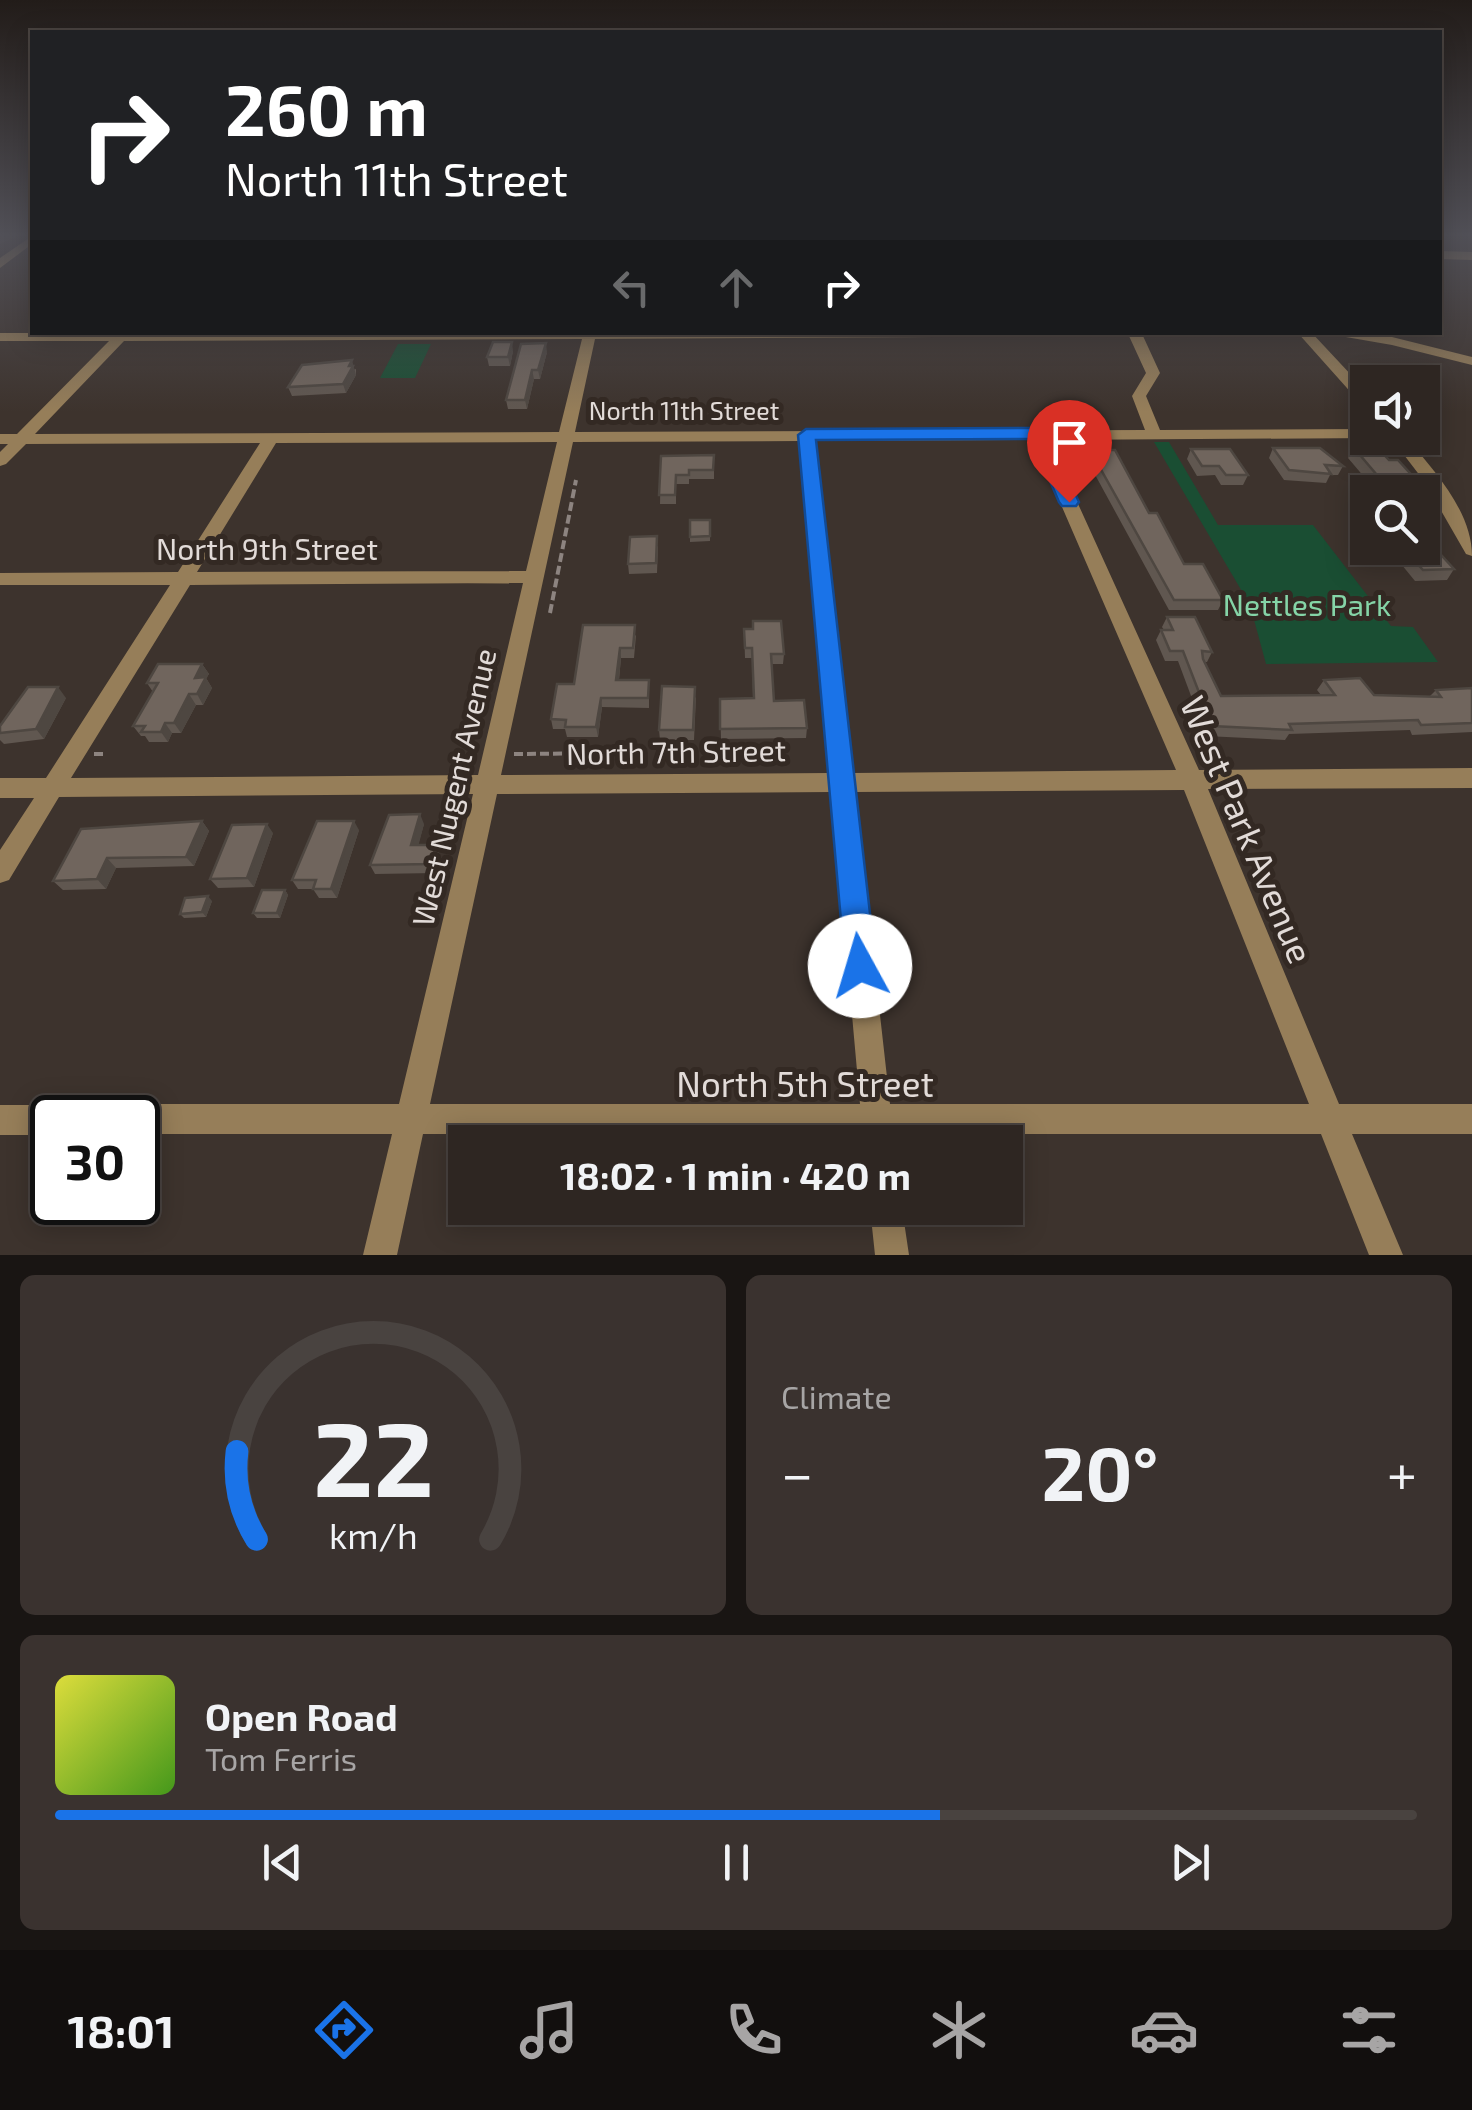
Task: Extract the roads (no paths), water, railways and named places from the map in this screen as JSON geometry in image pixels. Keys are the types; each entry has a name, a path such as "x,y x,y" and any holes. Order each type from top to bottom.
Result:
{"street":[{"path":"0,336 61,335"},
{"path":"0,460 121,335"},
{"name":"West Nugent Avenue","path":"380,1255 412,1116 476,777 534,577 590,335"},
{"path":"1135,335 1153,373 1139,396 1154,434"},
{"path":"1305,335 1350,384"},
{"path":"1346,335 1392,341 1472,361"},
{"name":"West Park Avenue","path":"1038,433 1192,780 1386,1255"},
{"name":"North 11th Street","path":"0,440 1350,434"},
{"path":"806,435 877,1125"},
{"path":"0,872 270,440"},
{"path":"1413,455 1432,479 1472,550"},
{"name":"North 9th Street","path":"0,579 534,577"},
{"name":"North 7th Street","path":"0,788 476,777 1472,778"},
{"name":"North 5th Street","path":"160,1119 412,1116 674,1125"},
{"name":"North 5th Street","path":"1023,1128 1472,1119"},
{"path":"0,1120 30,1120"},
{"path":"888,1225 892,1255"}],"park label":[{"name":"Nettles Park","path":"1307,604"}]}
